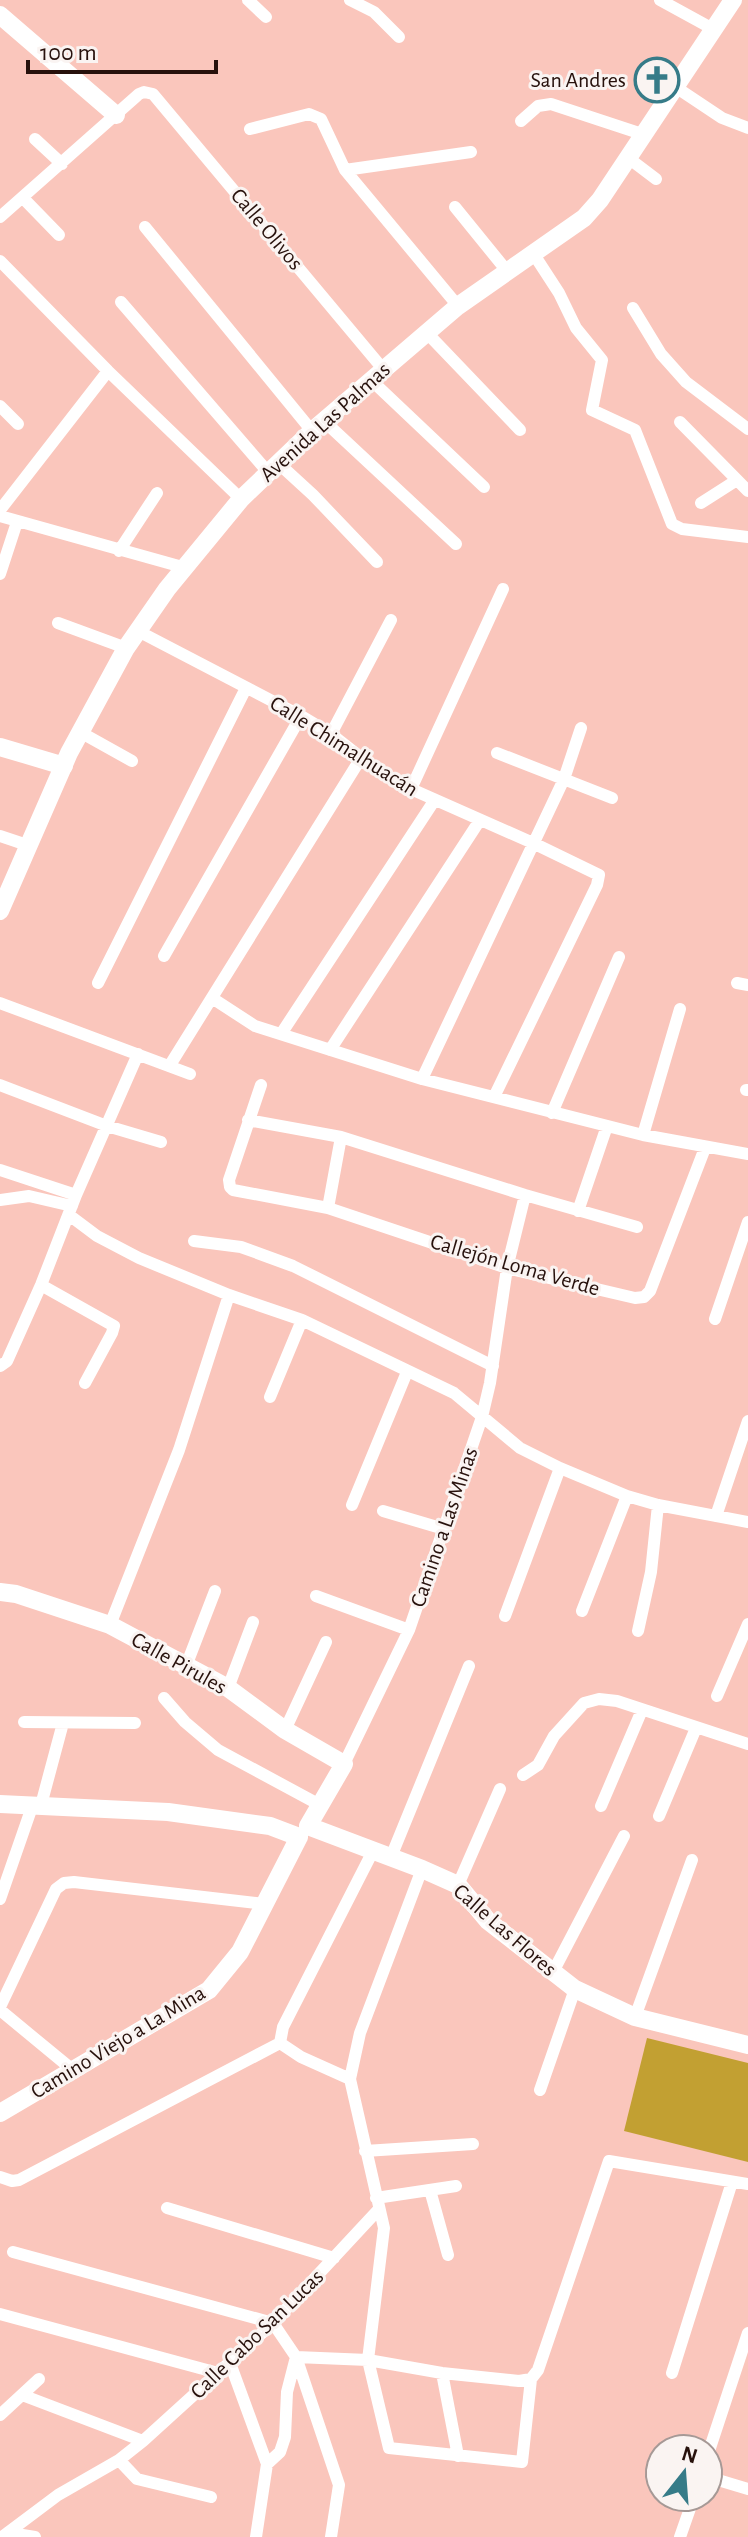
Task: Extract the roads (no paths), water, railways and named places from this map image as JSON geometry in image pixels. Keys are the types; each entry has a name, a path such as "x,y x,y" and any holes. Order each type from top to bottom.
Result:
{"main road":[{"name":"Avenida Las Palmas","path":"0,909 80,732 136,630 241,499 318,426 458,306 584,218 600,200 733,0"},
{"path":"0,15 116,115"},
{"path":"0,747 64,766"},
{"name":"Calle Pirules","path":"0,1592 16,1594 110,1625 228,1688 285,1730 344,1764"},
{"name":"Camino a Las Minas","path":"304,1831 344,1764"},
{"name":"Calle Las Flores","path":"0,1804 168,1812 304,1831 382,1854 458,1885 488,1921 575,1989 635,2017 748,2045"},
{"name":"Camino Viejo a La Mina","path":"0,2113 209,1990 240,1952 304,1831"}],"street":[{"path":"248,0 266,17"},
{"path":"350,0 374,12 399,37"},
{"path":"660,0 713,29"},
{"path":"674,86 722,118 748,128"},
{"name":"Calle Olivos","path":"116,115 139,94 148,92 157,98 377,374 484,487"},
{"path":"521,121 538,106 551,104 642,134"},
{"path":"250,129 309,114 317,116 324,123 345,170 458,306"},
{"path":"0,217 116,115"},
{"path":"35,139 62,164"},
{"path":"345,170 471,152"},
{"path":"627,157 656,179"},
{"path":"23,198 59,235"},
{"path":"455,207 507,271"},
{"path":"145,227 318,426 456,544"},
{"path":"533,253 559,293 576,328 602,360 592,410 635,430 674,527 748,537"},
{"path":"0,261 241,499"},
{"path":"121,302 272,467 313,495 377,562"},
{"path":"633,308 661,354 686,382 748,429"},
{"path":"427,333 520,430"},
{"path":"108,371 0,513 17,522 186,568"},
{"path":"0,406 18,424"},
{"path":"680,422 748,491"},
{"path":"701,503 737,480"},
{"path":"119,551 157,493"},
{"path":"0,574 17,522"},
{"path":"411,789 503,589"},
{"path":"331,734 391,620"},
{"path":"58,623 126,648"},
{"name":"Calle Chimalhuacán","path":"136,630 301,716 411,789 599,875 597,885 494,1097"},
{"path":"98,983 246,688"},
{"path":"164,956 301,716"},
{"path":"422,1079 564,779 581,728"},
{"path":"80,732 132,761"},
{"path":"497,753 612,798"},
{"path":"170,1065 361,758"},
{"path":"281,1034 434,801"},
{"path":"330,1050 480,820"},
{"path":"0,836 27,845"},
{"path":"552,1113 619,957"},
{"path":"212,998 255,1026 422,1079 643,1135 748,1154"},
{"path":"0,1003 190,1074"},
{"path":"643,1135 680,1009"},
{"path":"0,1366 7,1361 41,1285 138,1054"},
{"path":"0,1085 107,1126 161,1142"},
{"path":"261,1085 248,1120 341,1137 637,1227"},
{"name":"Callejón Loma Verde","path":"248,1120 229,1180 230,1187 328,1208 507,1268 635,1298 644,1297 650,1291 705,1148"},
{"path":"578,1211 607,1126"},
{"path":"328,1208 341,1137"},
{"path":"0,1170 72,1205 97,1236 139,1258 229,1295 302,1320 454,1393 520,1448 560,1468 627,1496 658,1505 748,1522"},
{"name":"Camino a Las Minas","path":"344,1764 409,1630 482,1417 493,1366 507,1268 525,1195"},
{"path":"0,1200 29,1196 72,1205"},
{"path":"715,1319 748,1222"},
{"path":"194,1241 241,1247 293,1266 493,1366"},
{"path":"41,1285 114,1326 85,1383"},
{"path":"110,1625 179,1450 229,1295"},
{"path":"270,1397 302,1320"},
{"path":"352,1505 407,1372"},
{"path":"716,1516 748,1421"},
{"path":"505,1616 560,1468"},
{"path":"582,1611 627,1496"},
{"path":"638,1631 651,1572 658,1505"},
{"path":"383,1511 444,1529"},
{"path":"186,1666 215,1591"},
{"path":"316,1596 409,1630"},
{"path":"228,1688 253,1622"},
{"path":"717,1696 748,1624"},
{"path":"285,1730 326,1642"},
{"path":"280,2043 283,2027 382,1854 469,1666"},
{"path":"164,1698 185,1722 218,1750 320,1805"},
{"path":"523,1775 538,1765 554,1736 584,1703 599,1699 617,1701 748,1744"},
{"path":"601,1806 642,1710"},
{"path":"24,1722 135,1723"},
{"path":"0,1899 37,1805 63,1723"},
{"path":"659,1816 696,1728"},
{"path":"458,1885 500,1789"},
{"path":"553,1972 624,1836"},
{"path":"635,2017 692,1860"},
{"path":"422,1869 360,2033 350,2079 384,2228 368,2360 389,2448 522,2462 531,2379 538,2370 609,2161 748,2184"},
{"path":"74,2071 0,2009 56,1889 64,1883 74,1882 265,1904"},
{"path":"540,2090 575,1989"},
{"path":"280,2043 301,2057 350,2079"},
{"path":"6,2179 19,2180 280,2043"},
{"path":"365,2151 473,2144"},
{"path":"672,2373 732,2182"},
{"path":"377,2204 456,2186"},
{"path":"430,2190 448,2255"},
{"name":"Calle Cabo San Lucas","path":"6,2535 58,2495 119,2460 143,2441 273,2323 334,2258 377,2204"},
{"path":"167,2208 334,2258"},
{"path":"13,2252 273,2323 296,2357 339,2485 331,2537"},
{"path":"0,2314 218,2373"},
{"path":"715,2433 748,2333"},
{"path":"296,2357 368,2360 442,2373 519,2381 531,2379"},
{"path":"267,2464 280,2452 285,2437 287,2392 296,2357"},
{"path":"230,2363 267,2464 256,2537"},
{"path":"442,2373 458,2456"},
{"path":"0,2415 39,2379"},
{"path":"22,2395 143,2441"},
{"path":"119,2460 137,2479 211,2497"},
{"path":"724,2482 748,2489"},
{"path":"680,2537 688,2513"},
{"path":"6,2535 35,2537"}],"place":[{"name":"San Andres","path":"657,80"}]}
